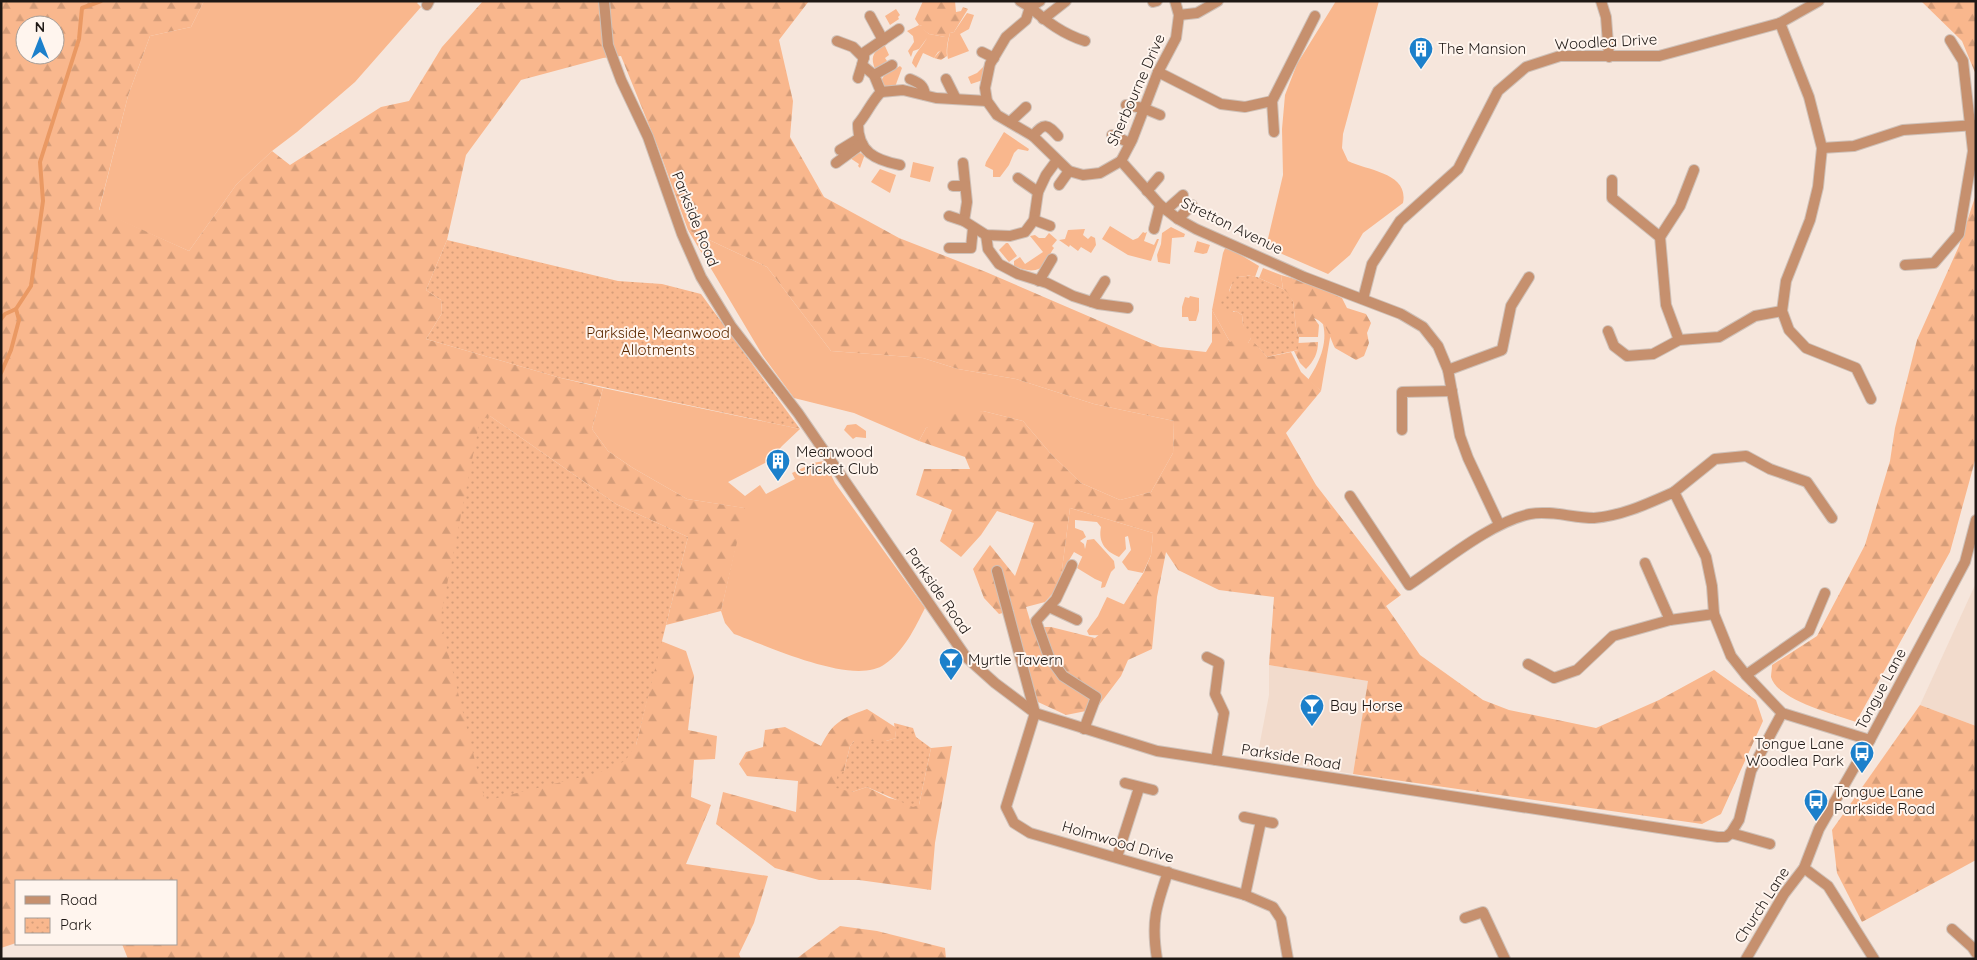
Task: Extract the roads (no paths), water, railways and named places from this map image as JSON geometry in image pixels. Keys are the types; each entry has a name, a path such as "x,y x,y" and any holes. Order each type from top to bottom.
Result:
{"street":[{"name":"Parkside Road","path":"604,1 608,45 621,80 648,137 682,234 702,276 731,326 798,413 966,657 995,683 1035,713 1157,751 1702,835 1726,837 1731,834 1770,844"},
{"path":"1020,1 1068,36 1084,42"},
{"path":"1040,1 1030,7 1026,20 1006,37 990,64 985,88 987,101 997,114 1033,136 1069,171 1083,175 1100,173 1121,161"},
{"path":"1043,19 1066,1"},
{"name":"Sherbourne Drive","path":"1121,161 1158,72 1176,38 1179,15 1175,1"},
{"path":"1179,15 1196,13 1205,5 1218,1"},
{"path":"1601,1 1606,17 1609,57"},
{"name":"Woodlea Drive","path":"1363,299 1372,264 1400,221 1458,169 1498,91 1526,67 1560,56 1659,56 1780,23 1819,1"},
{"path":"870,16 884,40"},
{"path":"1274,132 1272,101 1315,16"},
{"path":"1780,23 1809,97 1822,148 1818,186 1810,220 1786,281 1782,311 1789,330 1806,348 1856,368 1871,399"},
{"path":"858,78 865,52 899,29"},
{"path":"1905,265 1934,263 1959,234 1973,151 1974,125 1964,61 1950,40"},
{"path":"838,41 853,48 874,75 881,92"},
{"path":"982,52 994,58"},
{"path":"874,75 892,65"},
{"path":"1158,72 1221,104 1245,107 1272,101"},
{"path":"910,79 920,83 924,88 925,95"},
{"path":"946,79 956,99"},
{"path":"900,165 881,162 860,141 858,124 867,114 873,100 881,92 903,90 925,95 987,101"},
{"path":"1126,104 1160,115"},
{"path":"1010,122 1026,106"},
{"path":"1822,148 1854,146 1903,130 1974,125"},
{"path":"1033,136 1040,128 1045,126 1050,127 1058,136"},
{"path":"1112,135 1130,143"},
{"path":"840,150 860,141"},
{"path":"836,163 860,141"},
{"path":"949,216 964,221 986,235 1010,236 1025,232 1034,220 1038,192 1046,175 1057,160"},
{"name":"Stretton Avenue","path":"1121,161 1163,208 1196,229 1304,277 1400,314 1423,327 1438,346 1448,370 1457,422 1465,451 1499,524"},
{"path":"963,163 967,202 964,221"},
{"path":"1679,340 1666,306 1660,237 1680,206 1694,170"},
{"path":"1059,185 1069,171"},
{"path":"1147,191 1159,177"},
{"path":"1018,178 1038,192"},
{"path":"1612,180 1612,198 1660,237"},
{"path":"953,186 965,186"},
{"path":"1154,229 1163,208 1183,195"},
{"path":"1178,219 1192,204"},
{"path":"1034,220 1050,226"},
{"path":"950,248 971,248 973,228"},
{"path":"986,235 988,249 999,264 1018,274 1039,280 1073,296 1092,302 1128,308"},
{"path":"1039,280 1052,259"},
{"path":"1448,370 1502,350 1510,306 1529,277"},
{"path":"1092,302 1105,281"},
{"path":"1608,331 1614,346 1627,356 1653,354 1679,340 1719,337 1755,316 1782,311"},
{"path":"1402,430 1402,392 1452,392"},
{"path":"1350,496 1409,585 1499,524 1530,514 1596,518 1635,509 1674,492 1715,459 1746,456 1770,470 1807,482 1832,518"},
{"path":"1674,492 1706,556 1712,586 1714,614 1731,656 1746,675 1782,713 1870,740"},
{"name":"Tongue Lane","path":"1804,868 1819,829 1870,740 1965,562 1976,520"},
{"path":"1645,563 1670,620"},
{"path":"1072,565 1056,599 1036,621 1049,657 1064,676 1096,697 1084,729"},
{"path":"997,571 1035,713"},
{"path":"1746,675 1809,631 1825,593"},
{"path":"1049,607 1077,620"},
{"path":"1528,664 1554,678 1577,670 1613,636 1670,620 1714,614"},
{"path":"1207,657 1219,663 1215,694 1224,713 1216,760"},
{"name":"Holmwood Drive","path":"1035,713 1006,807 1014,823 1030,833 1245,894 1273,907 1281,919 1288,959"},
{"path":"1731,834 1739,820 1751,771 1782,713"},
{"path":"1125,783 1153,790"},
{"path":"1117,857 1140,788"},
{"path":"1244,817 1273,823"},
{"path":"1245,894 1261,820"},
{"path":"1804,868 1828,886 1874,959"},
{"name":"Church Lane","path":"1746,959 1784,894 1804,868"},
{"path":"1158,959 1154,938 1156,908 1168,872"},
{"path":"1465,918 1483,912 1505,959"},
{"path":"1952,930 1976,953"}],"waterway":[{"path":"1,373 11,350 19,320 16,309 31,286 43,201 40,162 79,39 82,8 101,1"},
{"path":"1,319 5,314 16,309"}],"place":[{"name":"The Mansion","path":"1421,70"},
{"name":"Meanwood Cricket Club","path":"778,482"},
{"name":"Myrtle Tavern","path":"951,681"},
{"name":"Bay Horse","path":"1312,727"},
{"name":"Tongue Lane Woodlea Park","path":"1862,774"},
{"name":"Tongue Lane Parkside Road","path":"1816,822"}],"park label":[{"name":"Parkside, Meanwood Allotments","path":"658,342"}]}
